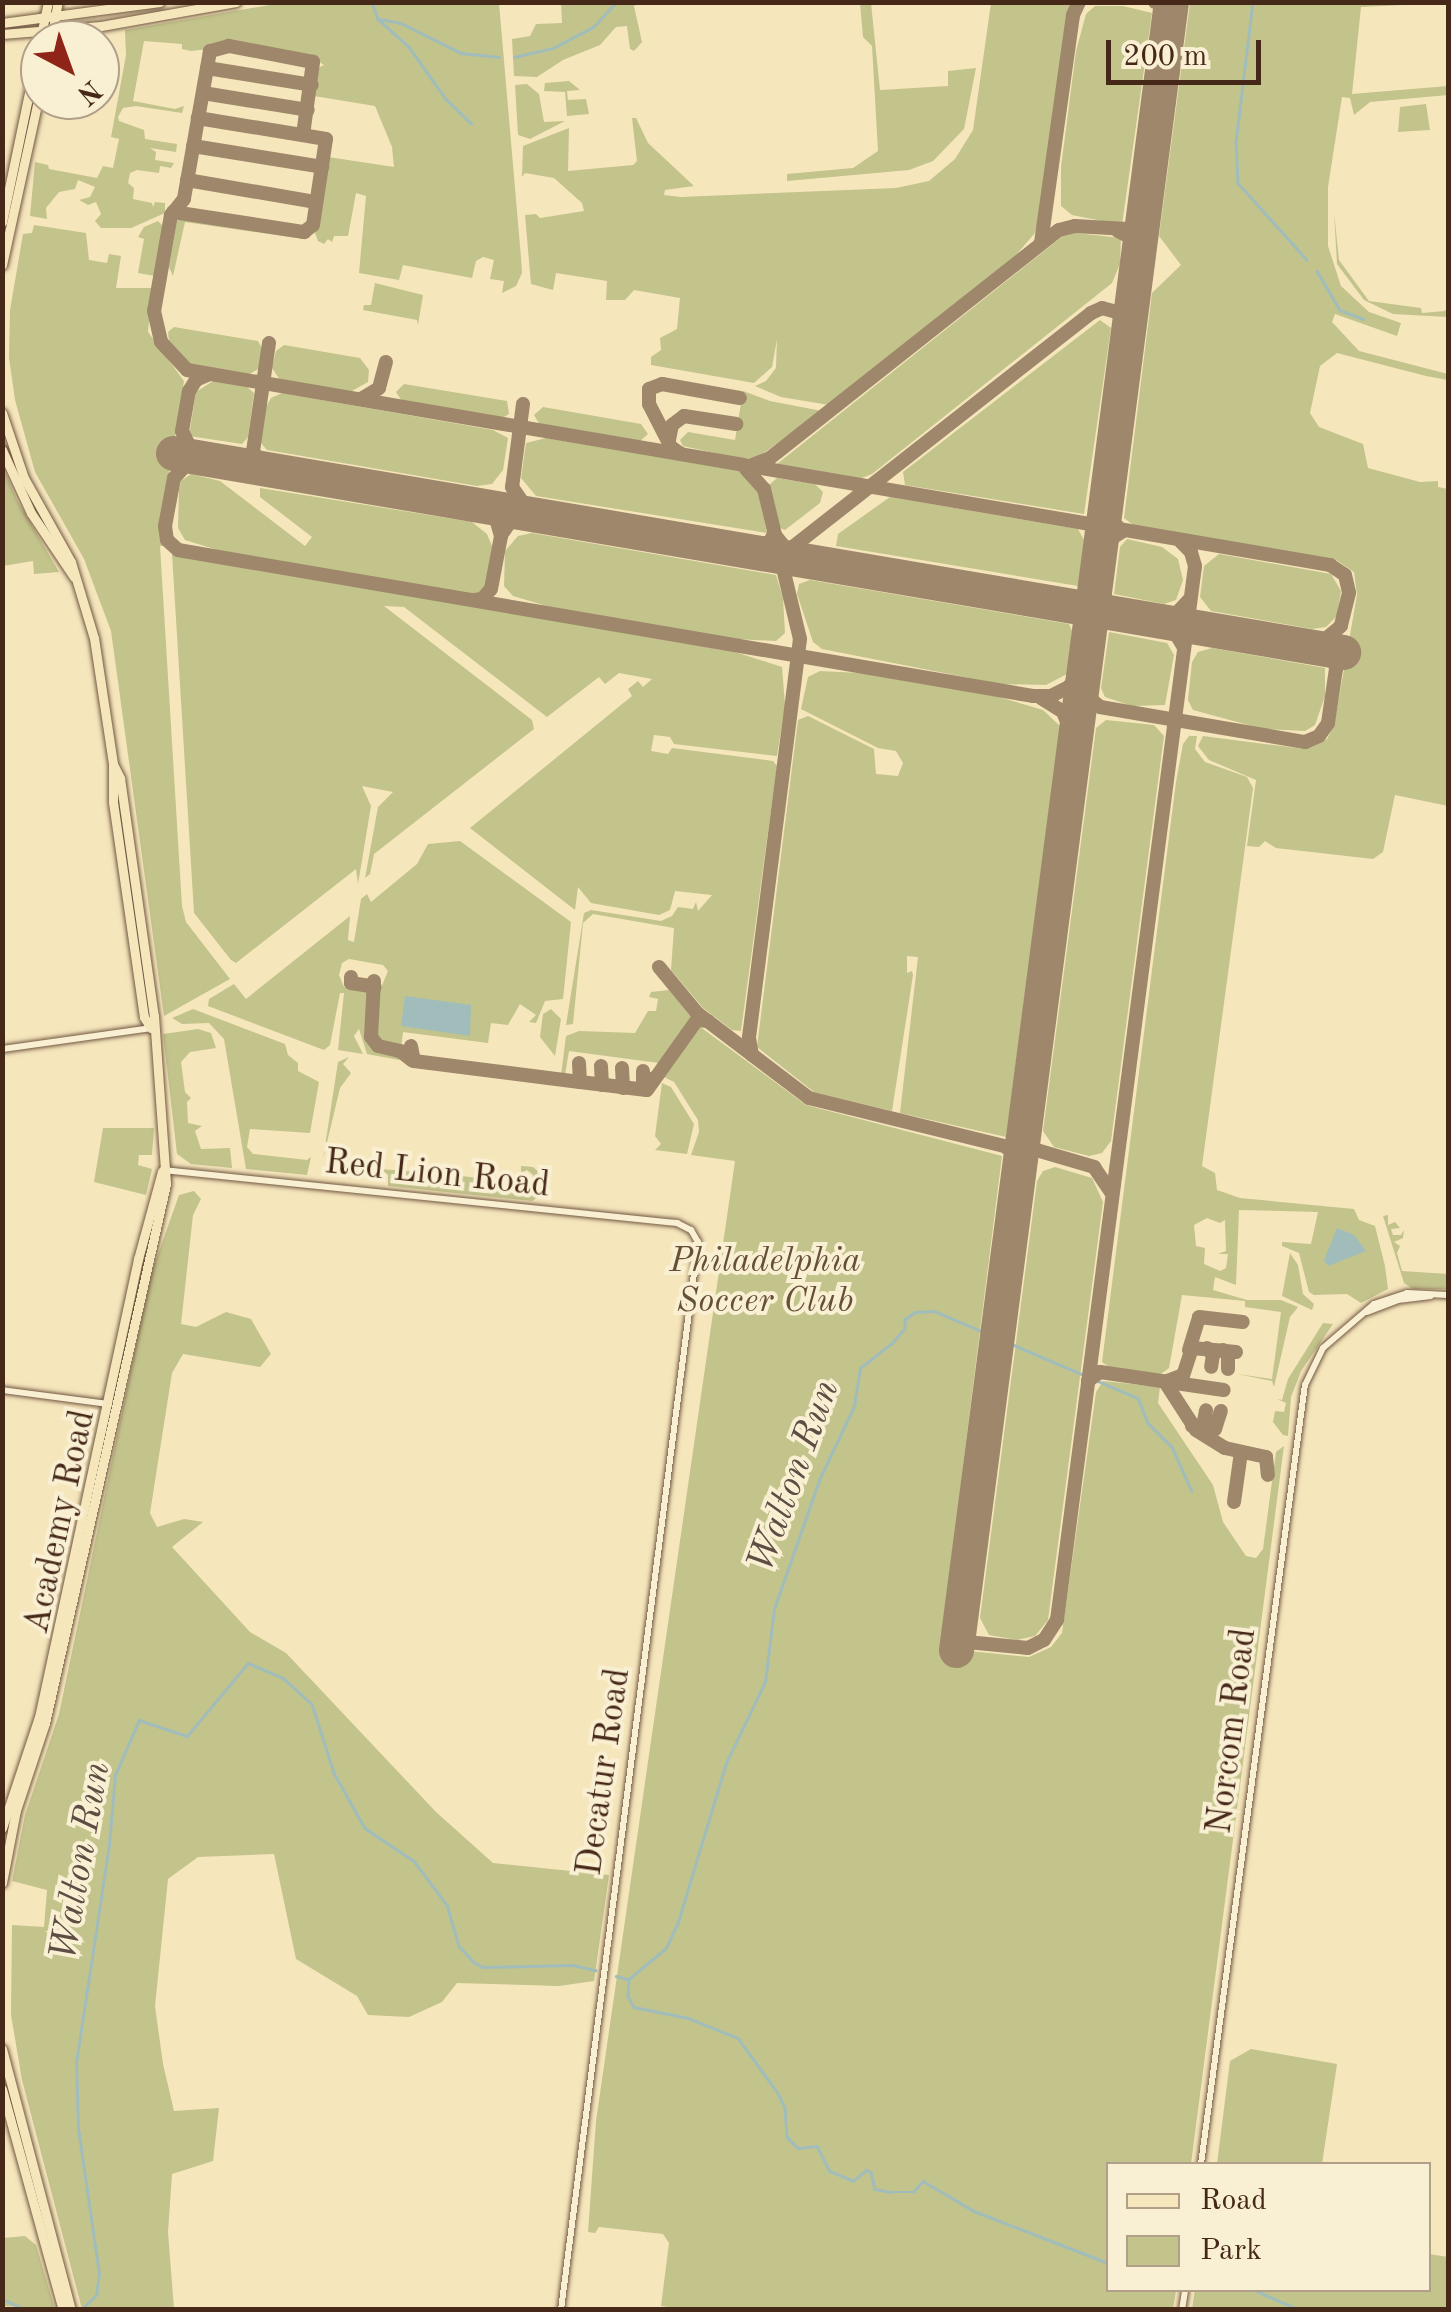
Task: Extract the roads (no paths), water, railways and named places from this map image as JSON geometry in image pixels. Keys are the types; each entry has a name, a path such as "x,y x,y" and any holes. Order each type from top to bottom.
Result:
{"main road":[{"path":"59,2 76,15"},
{"path":"65,20 76,15 161,6 236,2"},
{"path":"86,20 161,6"},
{"path":"2,265 6,218 28,120"},
{"path":"6,218 32,120"},
{"name":"Academy Road","path":"2,413 24,478 72,562 98,654 154,1016 151,1028 164,1110 166,1184 39,1717 2,1828"},
{"name":"Academy Road","path":"2,450 31,514 74,577"},
{"name":"Academy Road","path":"2,1884 16,1810 46,1723 111,1404"},
{"path":"2,2049 63,2310"},
{"path":"2,2089 71,2310"}],"street":[{"path":"2,1049 151,1028"},
{"name":"Red Lion Road","path":"163,1170 677,1224 691,1230 698,1242"},
{"name":"Decatur Road","path":"561,2310 698,1242"},
{"name":"Norcom Road","path":"1201,2162 1302,1399 1323,1348 1352,1319 1404,1296 1448,1296"},
{"path":"2,1390 111,1404"}],"water":[{"path":"405,996 471,1005 470,1036 401,1026"},
{"path":"1337,1228 1354,1235 1366,1251 1328,1266 1324,1260"}],"waterway":[{"path":"372,2 378,19 409,47 446,99 471,123"},
{"path":"514,57 553,48 593,27 616,2"},
{"path":"1253,2 1236,142 1238,183 1307,260"},
{"path":"380,19 401,23 461,53 499,57"},
{"path":"1317,271 1340,310 1363,319"},
{"name":"Walton Run","path":"629,1979 666,1948 678,1922 726,1763 765,1682 774,1609 820,1478 854,1406 860,1368 891,1344 904,1329 905,1319 915,1312 934,1311 1138,1398 1148,1423 1172,1447 1192,1491"},
{"name":"Walton Run","path":"85,2306 96,2295 99,2274 78,2129 76,2063 109,1844 115,1775 139,1720 187,1736 248,1663 283,1678 312,1704 334,1773 365,1828 414,1861 447,1905 459,1946 475,1963 483,1967 573,1965 595,1970"},
{"name":"Walton Run","path":"616,1976 627,1979"},
{"path":"629,1981 628,1996 634,2007 688,2018 738,2038 778,2093 785,2108 787,2137 798,2148 817,2146 830,2171 853,2181 866,2170 871,2172 875,2189 891,2192 913,2192 923,2181 974,2211 1106,2262"},
{"path":"1259,2292 1300,2310"},
{"name":"Walton Run","path":"2,2299 27,2310"}],"park label":[{"name":"Philadelphia Soccer Club","path":"765,1282"}]}
